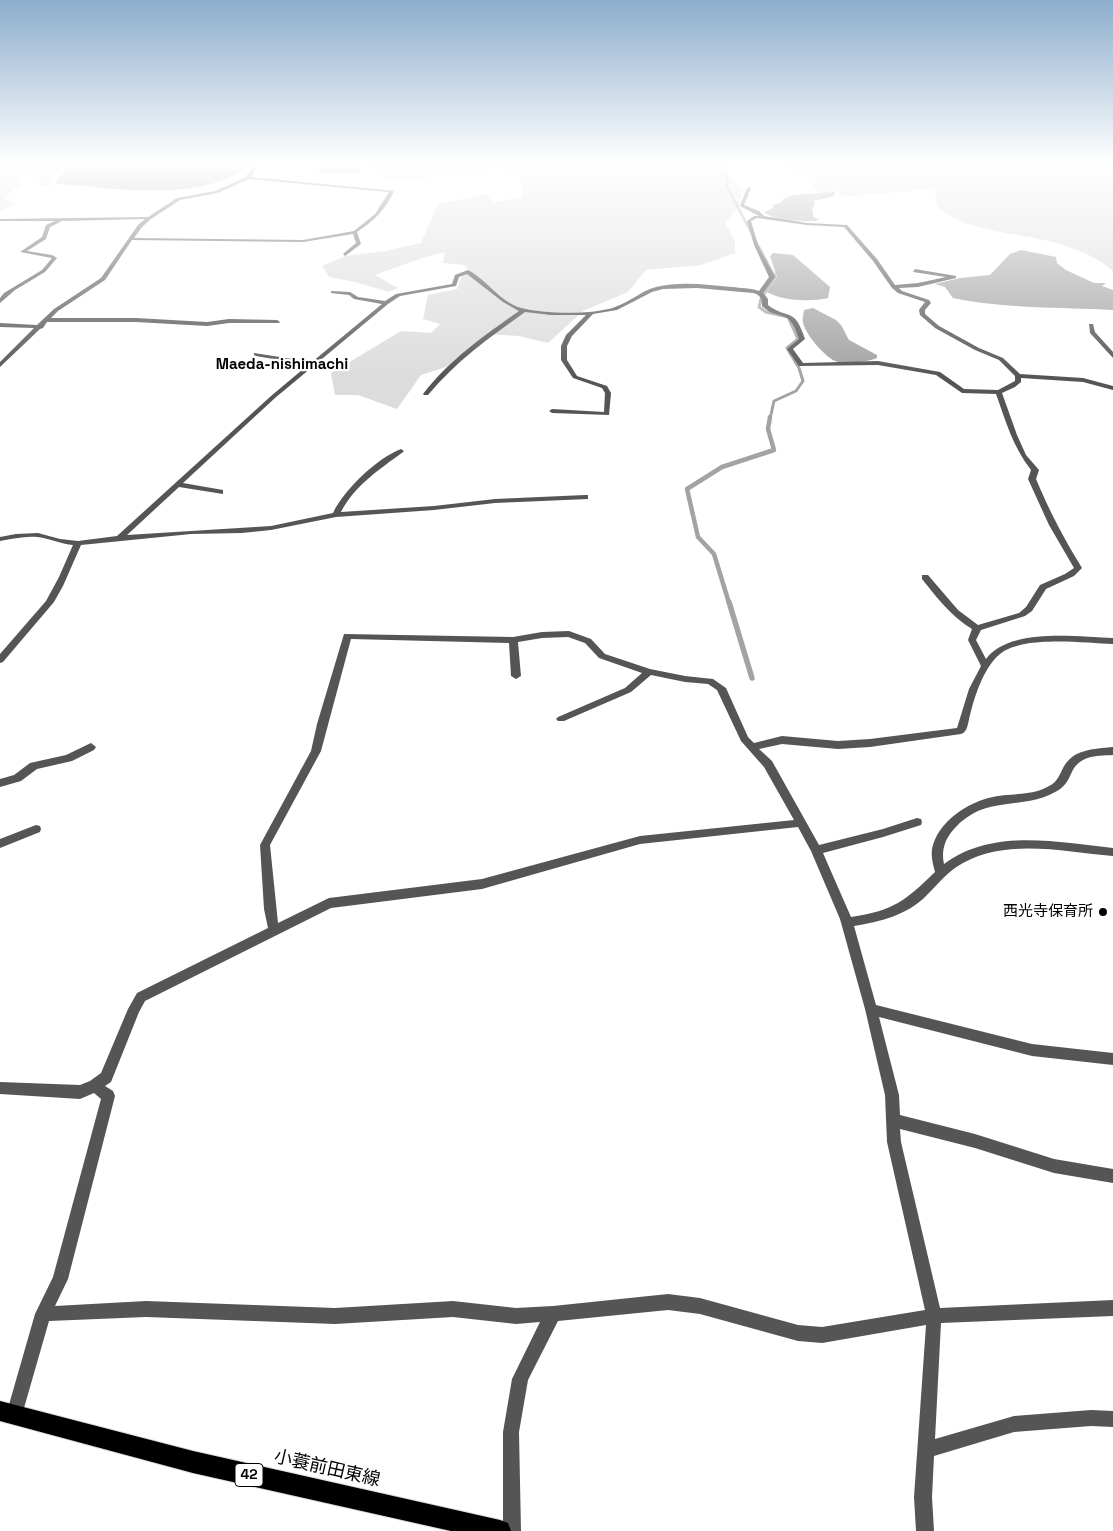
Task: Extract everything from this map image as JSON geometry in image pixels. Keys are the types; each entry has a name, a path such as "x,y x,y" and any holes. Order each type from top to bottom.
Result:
{"main road":[{"name":"小蓑前田東線","path":"7,1413 193,1462 500,1531"}],"street":[{"path":"0,300 9,291 38,276 54,261 56,258 52,256 22,252 44,238 46,233"},
{"path":"0,364 56,310 104,279 135,233"},
{"path":"131,239 303,241 347,233"},
{"path":"345,255 359,243 356,233"},
{"path":"753,233 756,245 772,276 762,296"},
{"path":"852,233 876,260 894,287 900,292 927,301 928,303 922,310 922,314 937,327 977,349 1001,359 1018,376 1083,380 1113,388"},
{"path":"894,287 918,285 954,277 915,271"},
{"path":"118,538 272,397 386,303 398,295 454,285 458,276 468,272 515,307 524,310 561,313 592,312 616,308 649,290 663,287 693,286 754,291 762,296 765,306 770,311 790,316 794,320 802,339 790,349 802,365 807,367 878,363 938,373 962,391 999,392 1018,382 1018,376"},
{"path":"334,292 386,303"},
{"path":"426,394 448,370 524,310"},
{"path":"552,411 607,414 608,393 604,387 575,377 564,360 564,346 569,335 592,312"},
{"path":"47,320 136,320 207,324 277,322"},
{"path":"1091,324 1092,332 1113,356"},
{"path":"0,325 41,326"},
{"path":"256,354 313,364"},
{"path":"986,667 972,640 976,631 1024,613 1031,606 1037,592 1045,585 1074,573 1078,568 1044,510 1032,479 1035,470 1024,455 1014,435 999,392"},
{"path":"336,515 341,501 383,463 401,451"},
{"path":"178,484 220,492"},
{"path":"0,539 38,535 59,542 78,543 191,532 242,531 271,528 336,515 434,508 495,501 585,497"},
{"path":"0,660 55,595 78,543"},
{"path":"925,577 951,610 976,631"},
{"path":"272,927 265,845 316,751 347,636 513,640 542,635 569,634 588,641 602,656 649,672 715,684 744,739 768,764 816,850 847,922 871,1009 892,1095 894,1142 934,1316 923,1497 926,1531"},
{"path":"513,640 516,676"},
{"path":"752,747 782,740 838,745 870,743 960,731 979,677 998,652 1015,644 1031,641 1113,640"},
{"path":"561,719 628,690 649,672"},
{"path":"0,783 17,778 34,766 68,758 91,746"},
{"path":"940,872 936,855 941,837 964,813 986,802 1026,798 1046,792 1063,782 1073,761 1089,752 1113,751"},
{"path":"816,850 883,833 917,822"},
{"path":"0,1088 80,1092 95,1086 106,1077 134,1009 141,997 272,927 329,903 482,884 640,840 801,823"},
{"path":"0,844 36,829"},
{"path":"847,922 874,918 894,912 915,899 940,872 960,858 980,850 1010,843 1113,852"},
{"path":"871,1009 1032,1050 1113,1059"},
{"path":"7,1413 43,1314 60,1280 108,1096 95,1086"},
{"path":"893,1120 975,1141 1054,1166 1113,1176"},
{"path":"43,1314 146,1309 335,1316 453,1309 516,1316 668,1302 700,1306 798,1333 822,1335 934,1316 1113,1308"},
{"path":"512,1531 511,1432 520,1379 554,1314"},
{"path":"926,1450 1014,1424 1092,1418 1113,1419"}],"shaded area":[{"path":"425,233 731,233 735,241 735,253 701,265 646,270 628,292 583,311 548,343 519,336 489,334 449,366 421,375 397,409 358,395 335,395 331,373 401,331 431,333 440,324 423,319 428,295 457,289 461,277 469,270 464,265 443,263 445,252 425,257 375,275 398,288 389,292 329,277 322,266 345,256 385,251 421,243"},
{"path":"1012,233 1113,233 1113,271 1088,254 1045,240"},
{"path":"1021,250 1056,257 1057,263 1066,270 1094,283 1106,283 1102,286 1113,290 1113,310 1013,306 973,302 953,298 945,287 935,284 960,278 990,275 1010,254"},
{"path":"773,253 793,255 830,287 828,298 797,300 767,292 777,277 770,256"},
{"path":"813,308 836,320 849,340 877,355 877,358 864,362 847,363 833,360 822,351 804,327 804,310"}],"waterway":[{"path":"752,233 774,275"},
{"path":"770,419 774,401 796,391 803,381 799,368 787,348 798,339 788,317 766,312 759,307 761,299 775,277 774,274"},
{"path":"729,603 714,554 698,537 687,489 722,467 774,450 768,429 770,417"},
{"path":"729,602 752,678"}],"place":[{"name":"西光寺保育所","path":"1103,912"}],"district":[{"name":"Maeda-nishimachi","path":"282,365"}]}
